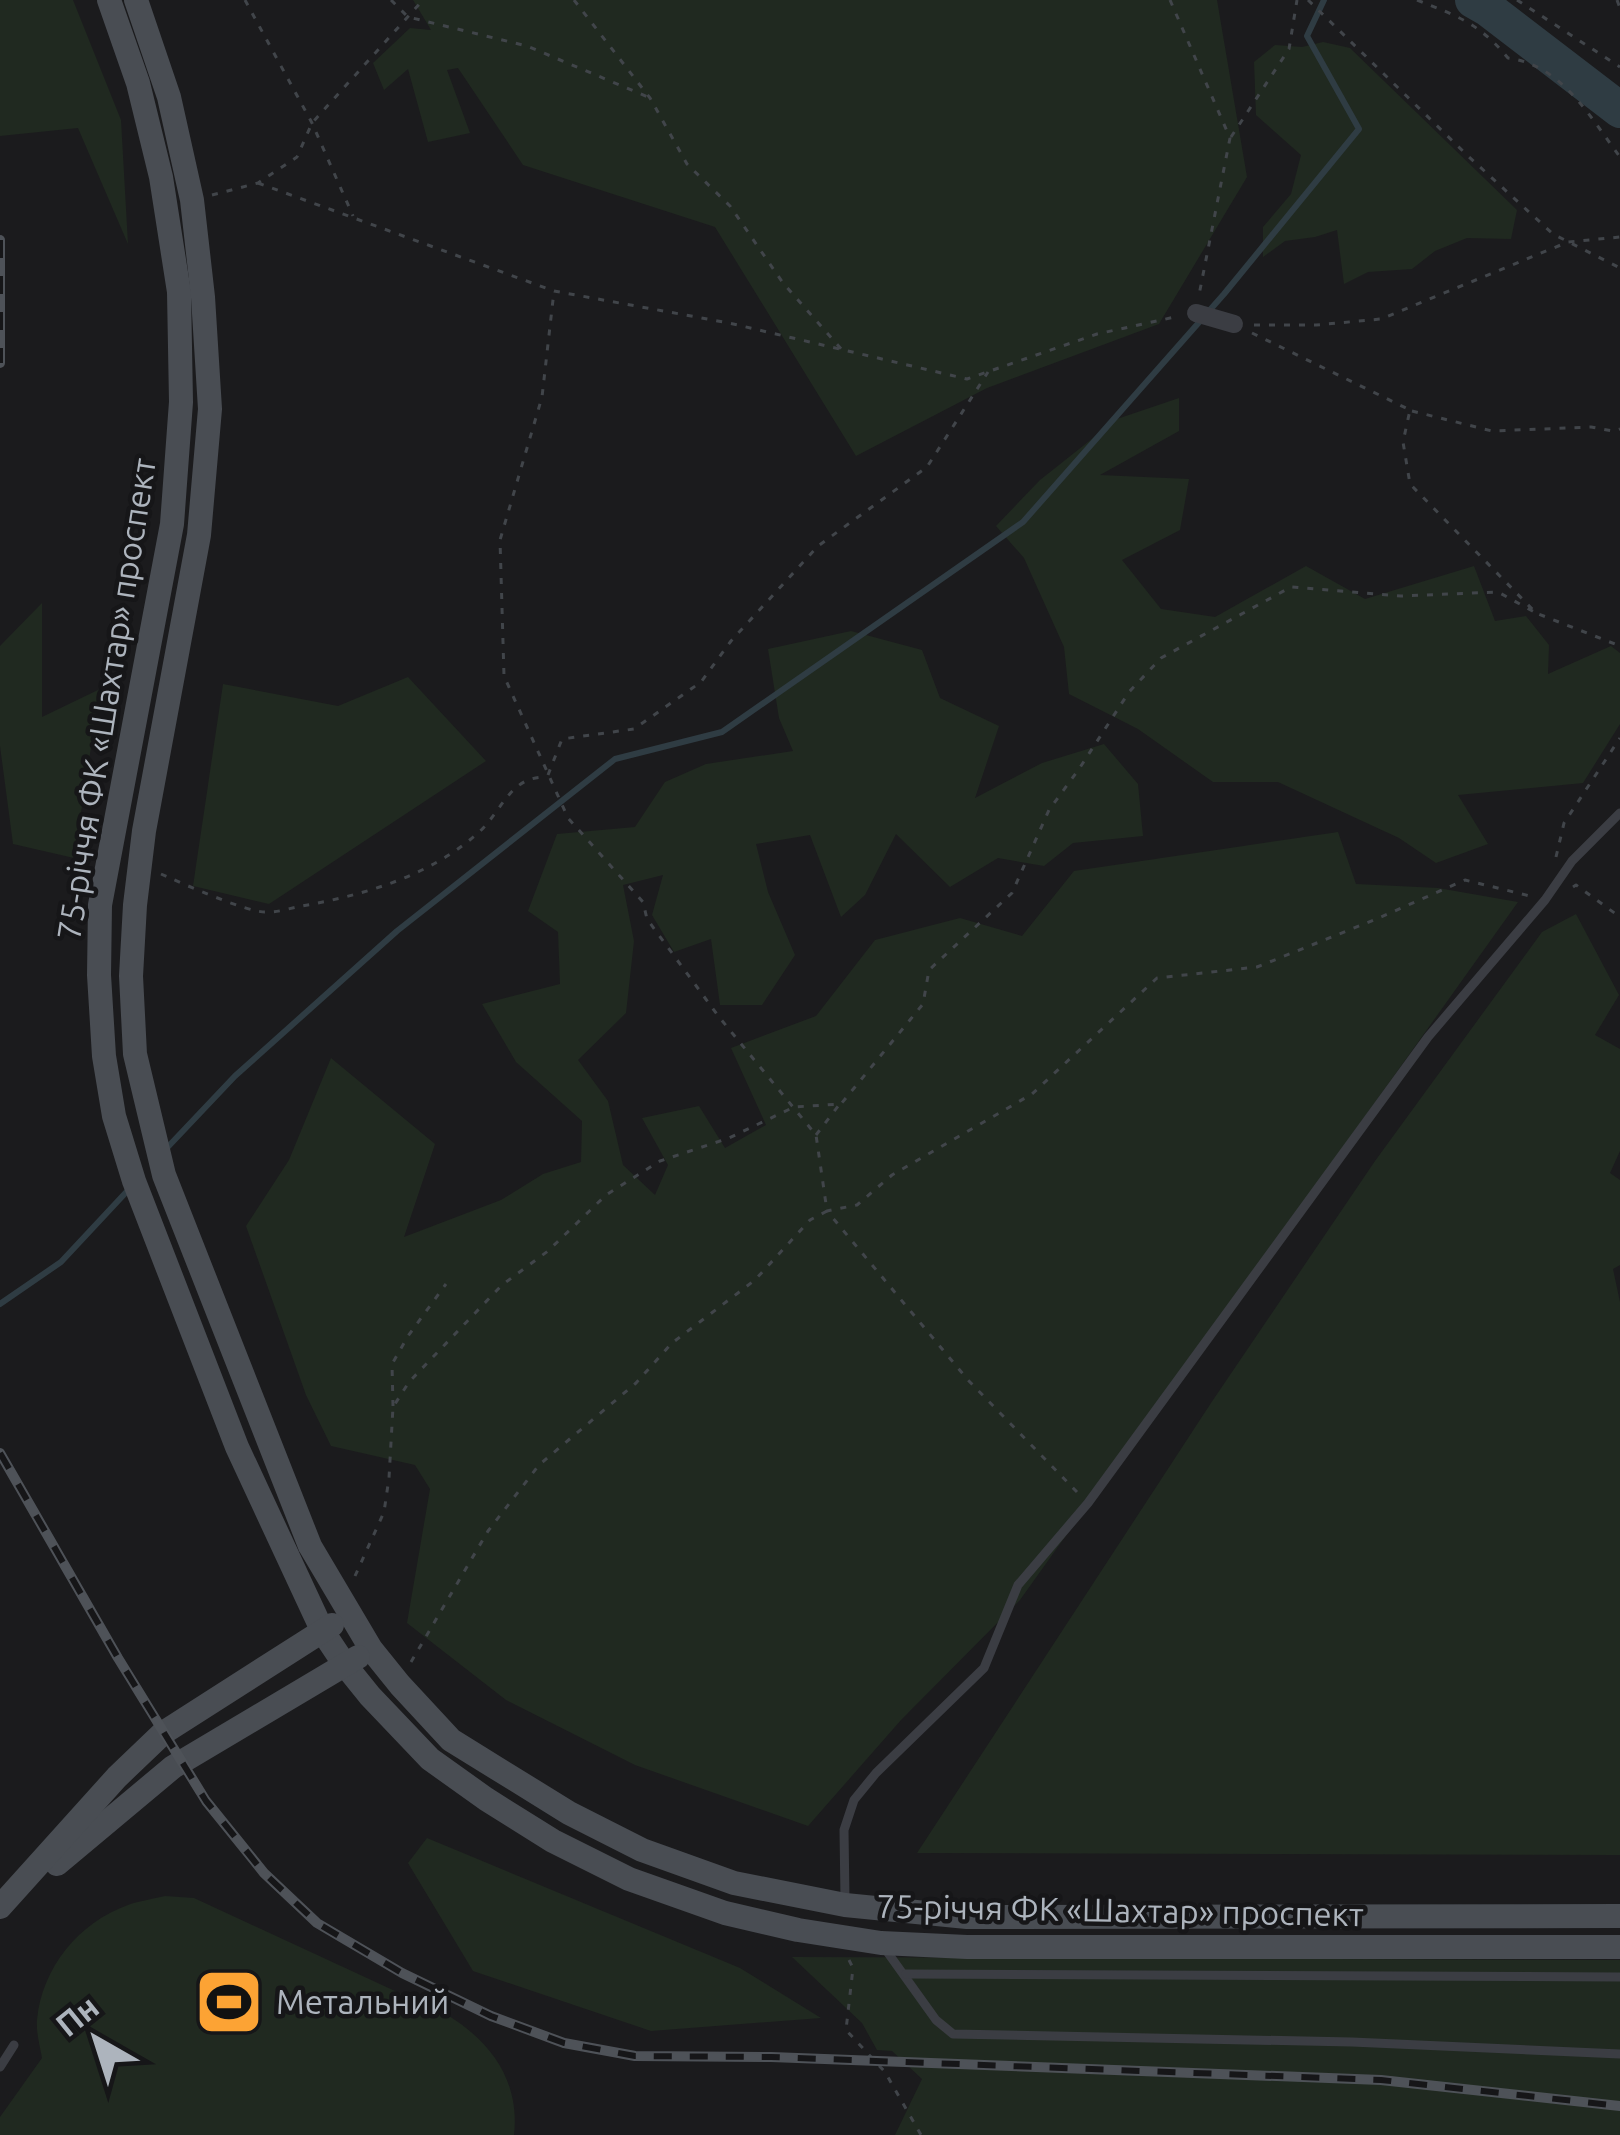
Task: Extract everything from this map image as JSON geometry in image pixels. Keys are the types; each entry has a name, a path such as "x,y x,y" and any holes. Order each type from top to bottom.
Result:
{"main road":[{"name":"75-річчя ФК «Шахтар» проспект","path":"109,0 138,83 161,177 179,292 181,402 172,524 100,905 104,1056 114,1116 134,1181 237,1448 323,1632 345,1665 430,1759 486,1799 629,1880 725,1913 881,1943 967,1947 1620,1947"},
{"name":"75-річчя ФК «Шахтар» проспект","path":"136,0 169,97 192,200 210,409 199,536 144,831 135,905 131,976 136,1054 164,1175 281,1476 310,1546 371,1648 451,1739 569,1813 642,1850 734,1883 845,1905 967,1917 1620,1916"},
{"path":"0,1910 117,1777 163,1733 349,1614"},
{"path":"0,1910 173,1767 371,1648"}],"street":[{"path":"1196,313 1234,324"}],"lane":[{"path":"845,1905 844,1830 854,1800 984,1668 1018,1585 1088,1503 1428,1036 1545,900 1571,861 1620,813"},
{"path":"881,1943 936,2020 953,2034 1352,2042 1620,2054"},
{"path":"905,1974 1620,1977"},
{"path":"0,2066 14,2045"}],"path":[{"path":"245,0 312,123 354,218"},
{"path":"391,0 408,16 527,46 650,98"},
{"path":"192,200 258,183 298,158 312,123 423,0"},
{"path":"574,0 650,98 687,164 730,206 783,283 844,351"},
{"path":"1170,0 1230,138"},
{"path":"258,183 554,291 729,323 967,379 1097,334 1196,313 1230,138 1289,49 1298,0"},
{"path":"1308,0 1553,234 1620,268"},
{"path":"1417,0 1470,22 1508,58 1531,61 1568,87 1620,157"},
{"path":"1516,0 1620,67"},
{"path":"1617,0 1620,8"},
{"path":"1234,324 1381,320 1568,242 1620,237"},
{"path":"554,291 542,398 500,540 504,676 547,777 568,818 643,902 646,919 816,1135 827,1211 968,1380 1088,1503"},
{"path":"1234,324 1410,410 1492,431 1620,429"},
{"path":"547,777 562,739 634,729 701,682 731,641 818,546 927,466 989,371"},
{"path":"1410,410 1403,442 1410,484 1536,613"},
{"path":"816,1135 923,1004 929,970 1012,893 1049,810 1129,692 1161,658 1291,587 1401,596 1498,592 1536,613 1620,646"},
{"path":"1555,861 1564,823 1620,738"},
{"path":"154,871 264,913 327,902 411,877 483,829 517,785 531,777 547,777"},
{"path":"400,1685 488,1531 539,1465 636,1383 672,1343 755,1280 810,1220 857,1205 892,1174 1032,1094 1157,978 1257,967 1465,880 1545,900 1576,885 1620,917"},
{"path":"393,1407 409,1382 502,1285 548,1251 606,1195 660,1161 729,1138 794,1107 840,1104"},
{"path":"349,1614 356,1569 384,1512 392,1364 446,1283"},
{"path":"837,1936 854,1969 846,2030 885,2072 921,2135"}],"shaded area":[{"path":"0,0 73,0 121,120 128,244 78,128 0,136"},
{"path":"413,0 1217,0 1247,177 1159,324 987,388 856,456 715,227 523,165 458,68 447,70 470,133 428,142 408,69 384,90 373,63 410,28 431,30"},
{"path":"1323,42 1350,48 1517,210 1511,239 1467,238 1435,251 1412,269 1368,272 1344,284 1337,230 1285,241 1263,257 1263,227 1291,194 1301,155 1256,115 1254,62 1275,45 1302,47"},
{"path":"1179,398 1179,431 1100,475 1189,479 1180,530 1122,560 1161,609 1215,617 1306,566 1365,599 1474,566 1495,621 1526,616 1549,645 1548,674 1611,646 1620,653 1620,724 1583,783 1458,795 1488,844 1436,863 1399,838 1278,782 1213,782 1138,729 1069,694 1064,647 1024,558 996,526 1040,480 1117,419"},
{"path":"42,603 42,717 100,689 74,858 13,844 0,746 0,646"},
{"path":"851,631 922,650 940,698 999,726 975,798 1042,763 1104,744 1138,784 1143,836 1073,843 1044,866 998,858 950,887 896,834 865,895 841,917 810,835 756,844 768,892 795,955 762,1005 720,1005 711,939 674,952 652,915 663,875 623,885 634,941 626,1013 578,1060 608,1101 623,1165 655,1195 668,1165 642,1118 699,1106 725,1148 766,1125 731,1048 816,1016 875,940 960,918 1022,936 1074,871 1338,832 1356,884 1438,888 1518,902 1020,1600 901,1720 808,1826 635,1765 506,1700 407,1623 430,1489 415,1465 331,1446 306,1395 246,1226 289,1160 331,1058 435,1144 404,1237 501,1200 543,1174 581,1162 582,1121 516,1062 482,1004 560,984 558,932 528,911 557,834 635,827 665,782 706,764 793,751 779,718 768,649"},
{"path":"408,677 486,761 269,904 193,886 223,684 338,706"},
{"path":"1576,914 1619,995 1595,1035 1620,1049 1620,1151 1610,1173 1620,1180 1620,1265 1613,1269 1620,1302 1620,1855 917,1853 1375,1161 1542,932"},
{"path":"427,1838 740,1968 821,2018 651,2031 473,1971 408,1863"},
{"name":"Метальний","path":"165,1896 194,1898 449,2016 478,2039 500,2066 512,2098 514,2135 0,2135 0,2117 42,2058 37,2025 40,2001 66,1950 110,1913"},
{"path":"792,1957 1620,1960 1620,2135 895,2135 922,2079 892,2051 877,2050 862,2023"}],"waterway":[{"path":"164,1151 235,1076 397,931 615,759 722,732 1023,522 1224,294 1359,129 1307,36 1324,0"},
{"path":"1473,0 1620,110"},
{"path":"0,1304 61,1262 131,1187"}],"railway":[{"path":"0,240 0,363"},
{"path":"0,1453 206,1801 264,1873 317,1923 402,1973 491,2016 564,2043 635,2056 1381,2080 1620,2106"}],"place":[{"name":"Метальний","path":"229,2002"}]}
